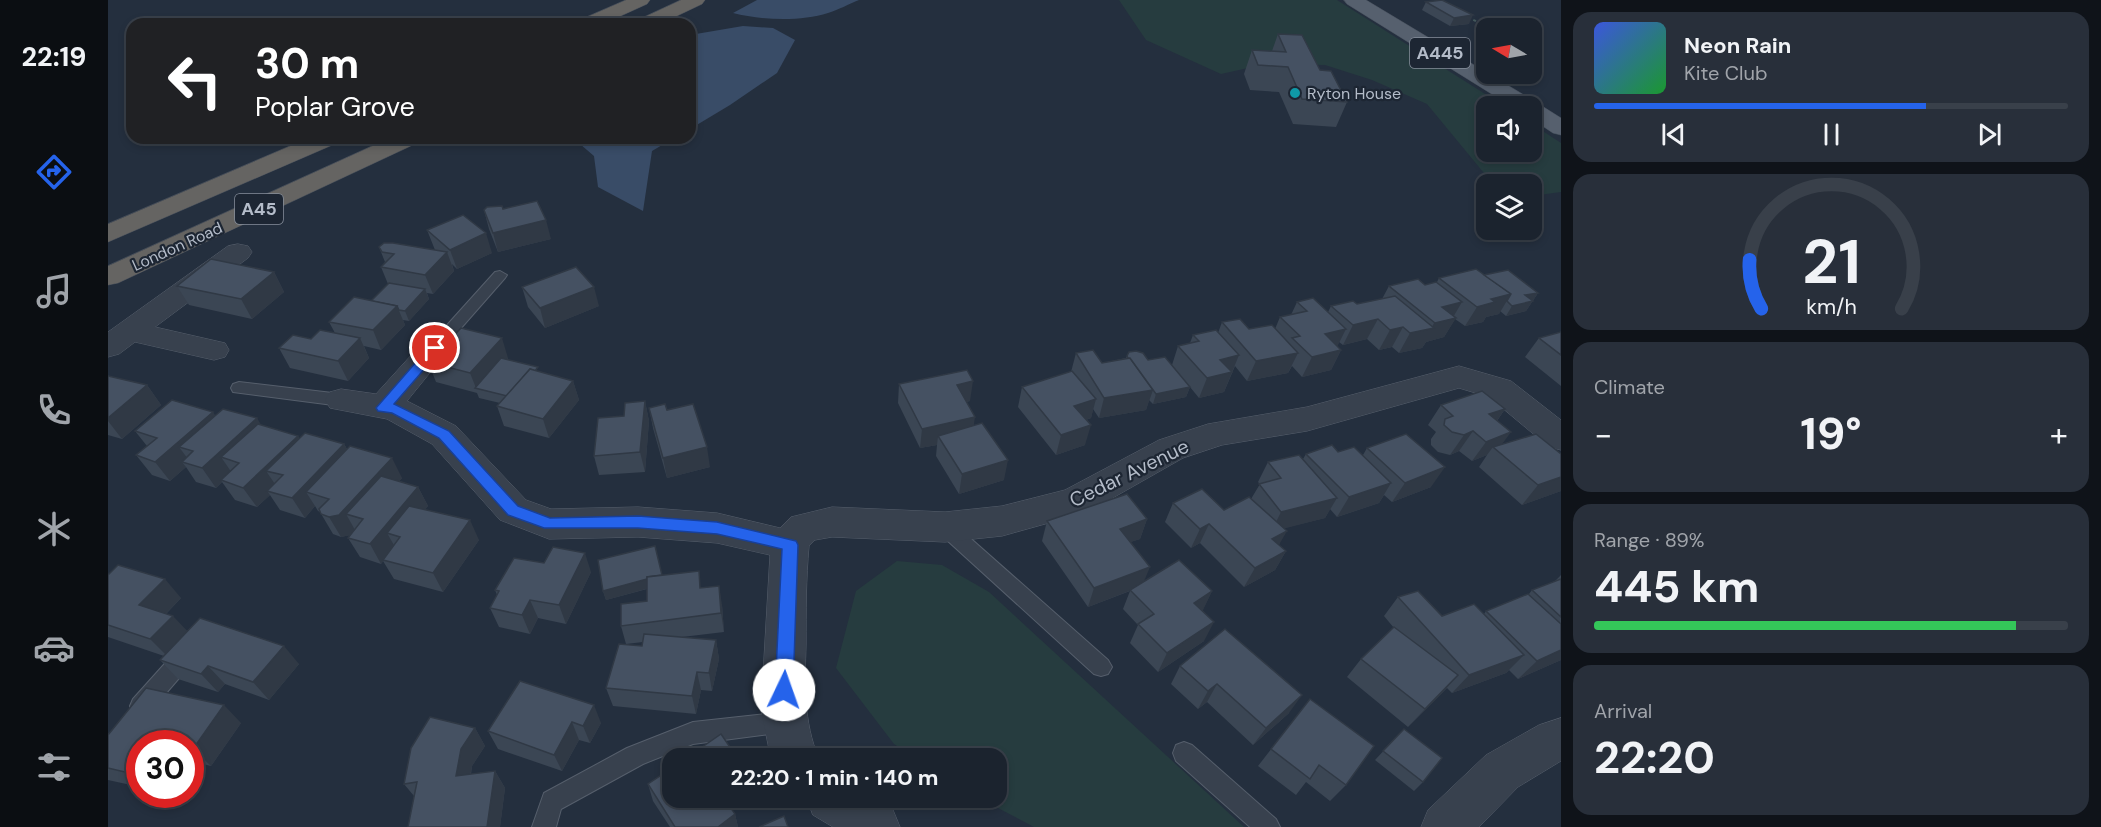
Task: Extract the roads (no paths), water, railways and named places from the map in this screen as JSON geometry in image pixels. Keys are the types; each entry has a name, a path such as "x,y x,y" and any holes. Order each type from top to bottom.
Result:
{"highway":[{"path":"600,18 641,0"},
{"path":"658,18 696,0"},
{"name":"London Road","path":"108,234 315,144"},
{"name":"London Road","path":"108,277 396,144"}],"main road":[{"name":"A445","path":"1353,0 1510,96"},
{"path":"1542,116 1561,128"}],"street":[{"path":"119,339 238,252"},
{"path":"119,339 214,350"},
{"path":"382,408 435,348"},
{"name":"Cedar Avenue","path":"790,545 804,527 832,522 945,528 1002,521 1076,502 1171,449 1220,433 1307,419 1459,377 1500,389 1561,438"},
{"path":"341,400 395,409 444,435 513,510 549,524 638,522 717,528 790,545 783,710 791,741"},
{"path":"1445,827 1502,771 1555,740 1561,739"},
{"path":"846,808 876,827"}],"lane":[{"path":"435,348 500,275"},
{"path":"239,388 341,400"},
{"path":"945,528 1101,667"},
{"path":"130,717 197,642"},
{"path":"544,827 552,801 635,756 693,733 791,741"},
{"path":"1184,753 1268,827"}],"water":[{"path":"757,0 859,0 828,13 805,18 768,18 733,13"},
{"path":"743,26 773,28 795,40 777,73 696,125 696,34"},
{"path":"580,144 664,144 652,151 643,211 598,187 594,156"}],"place":[{"name":"Ryton House","path":"1295,93"}]}
